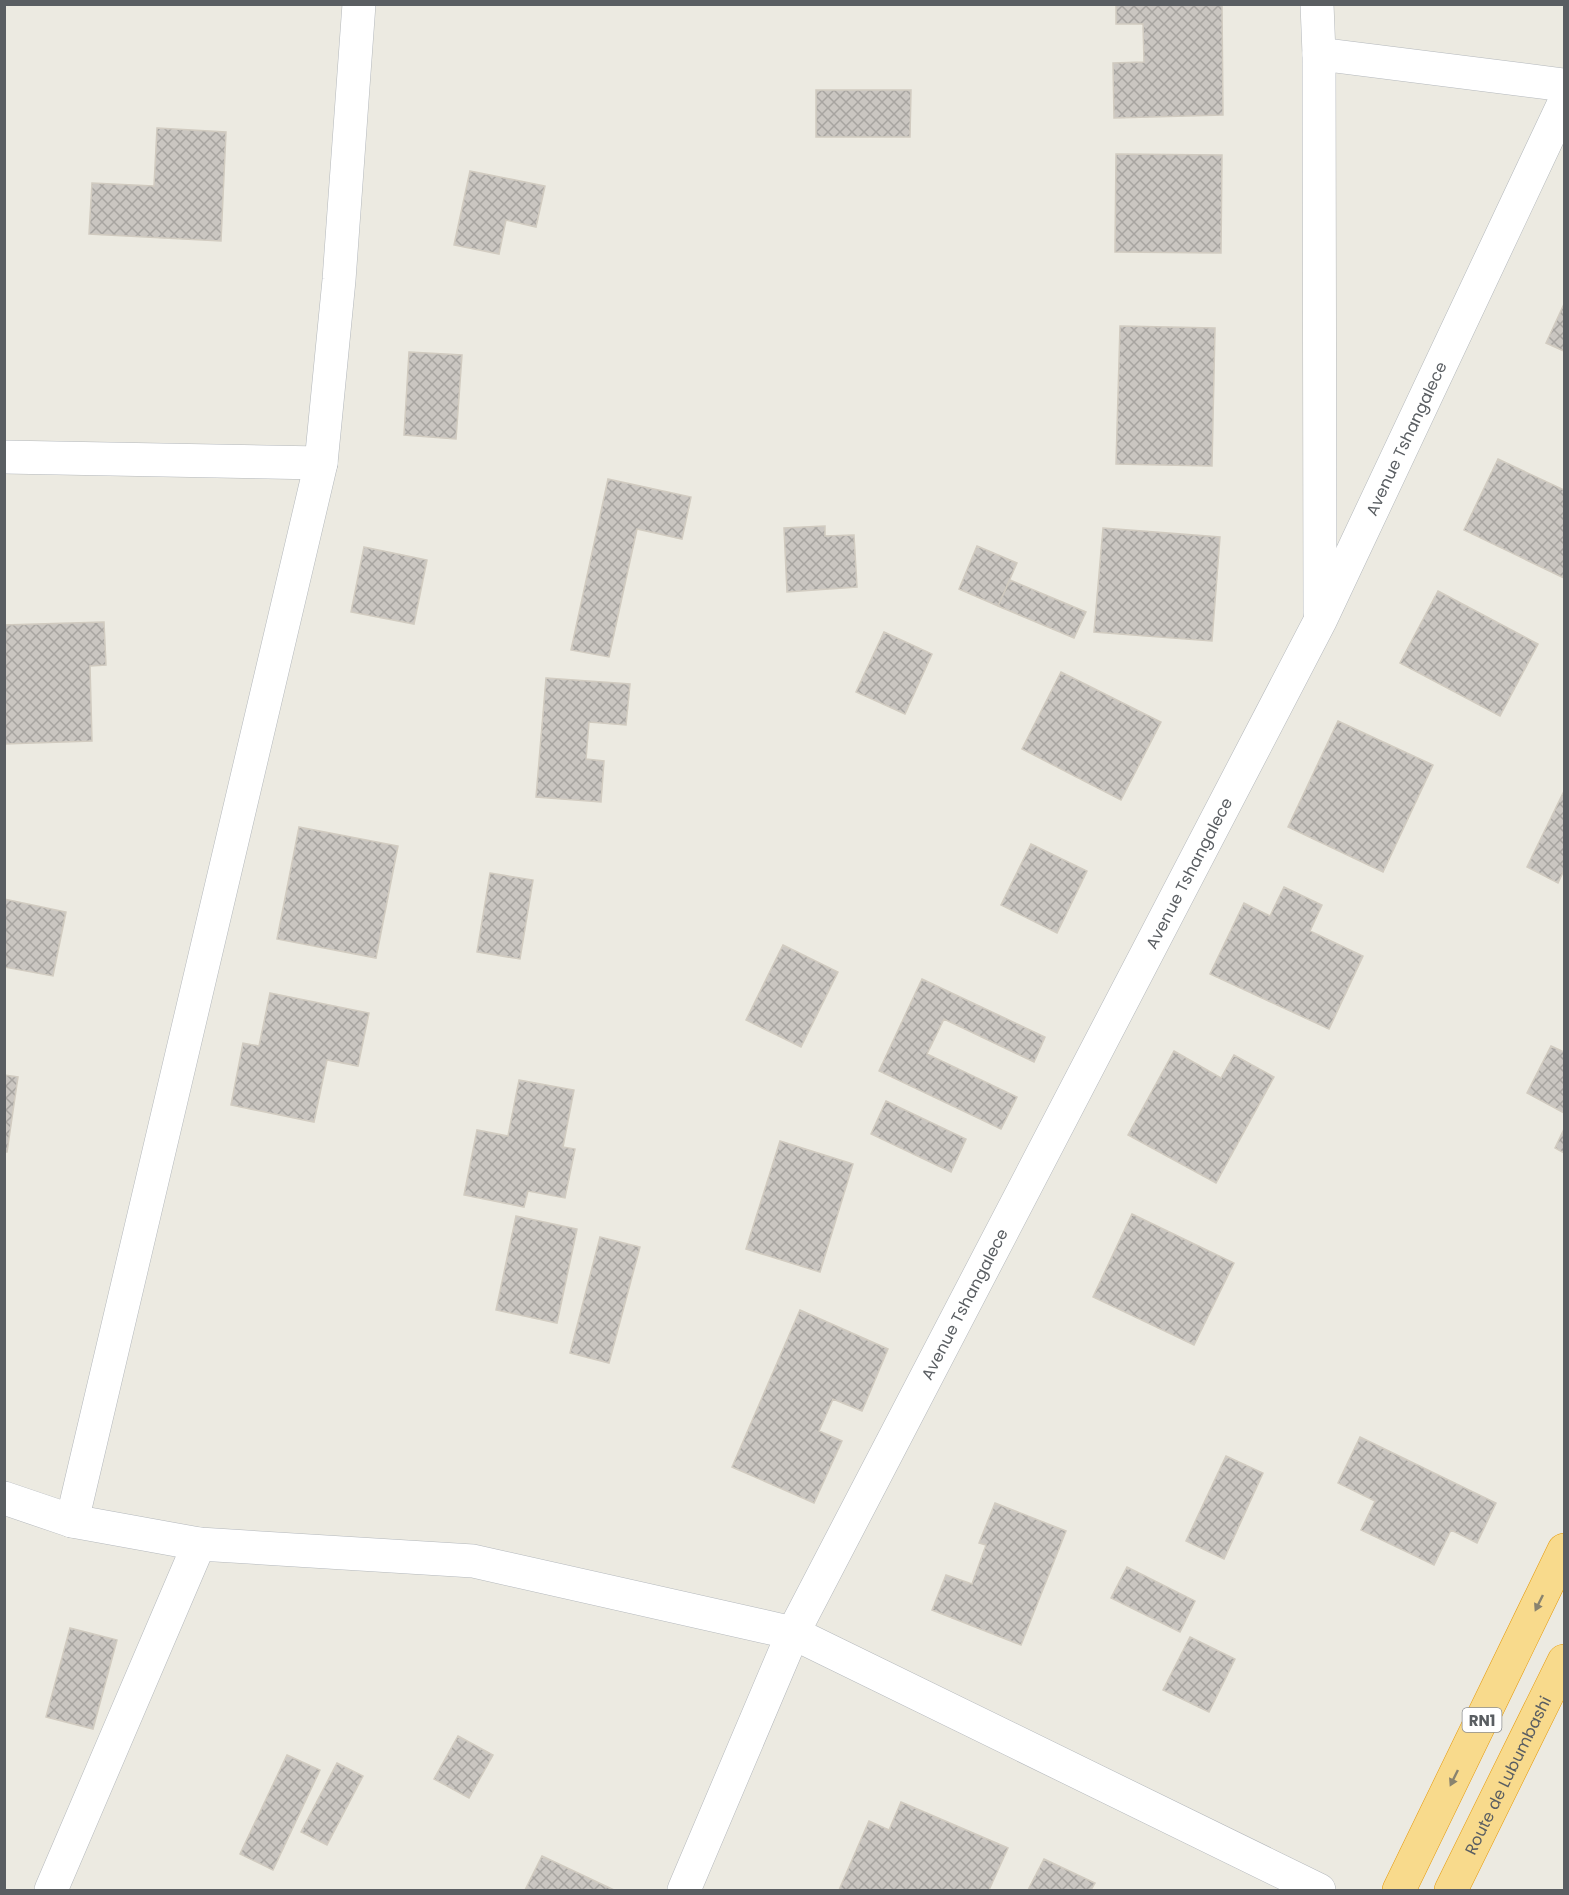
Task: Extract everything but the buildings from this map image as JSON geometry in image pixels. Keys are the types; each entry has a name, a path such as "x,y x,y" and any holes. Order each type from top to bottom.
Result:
{"highway":[{"name":"RN1","path":"1399,1890 1564,1550"},
{"name":"Route de Lubumbashi","path":"1451,1890 1564,1661"}],"street":[{"path":"72,1521 321,463 339,280 359,4"},
{"path":"1317,4 1320,621"},
{"path":"1318,54 1564,85"},
{"name":"Avenue Tshangalece","path":"684,1890 793,1633 1320,621 1564,103"},
{"path":"4,458 321,463"},
{"path":"4,1498 72,1521 200,1544 473,1561 793,1633 1319,1890"},
{"path":"51,1890 200,1544"}]}
